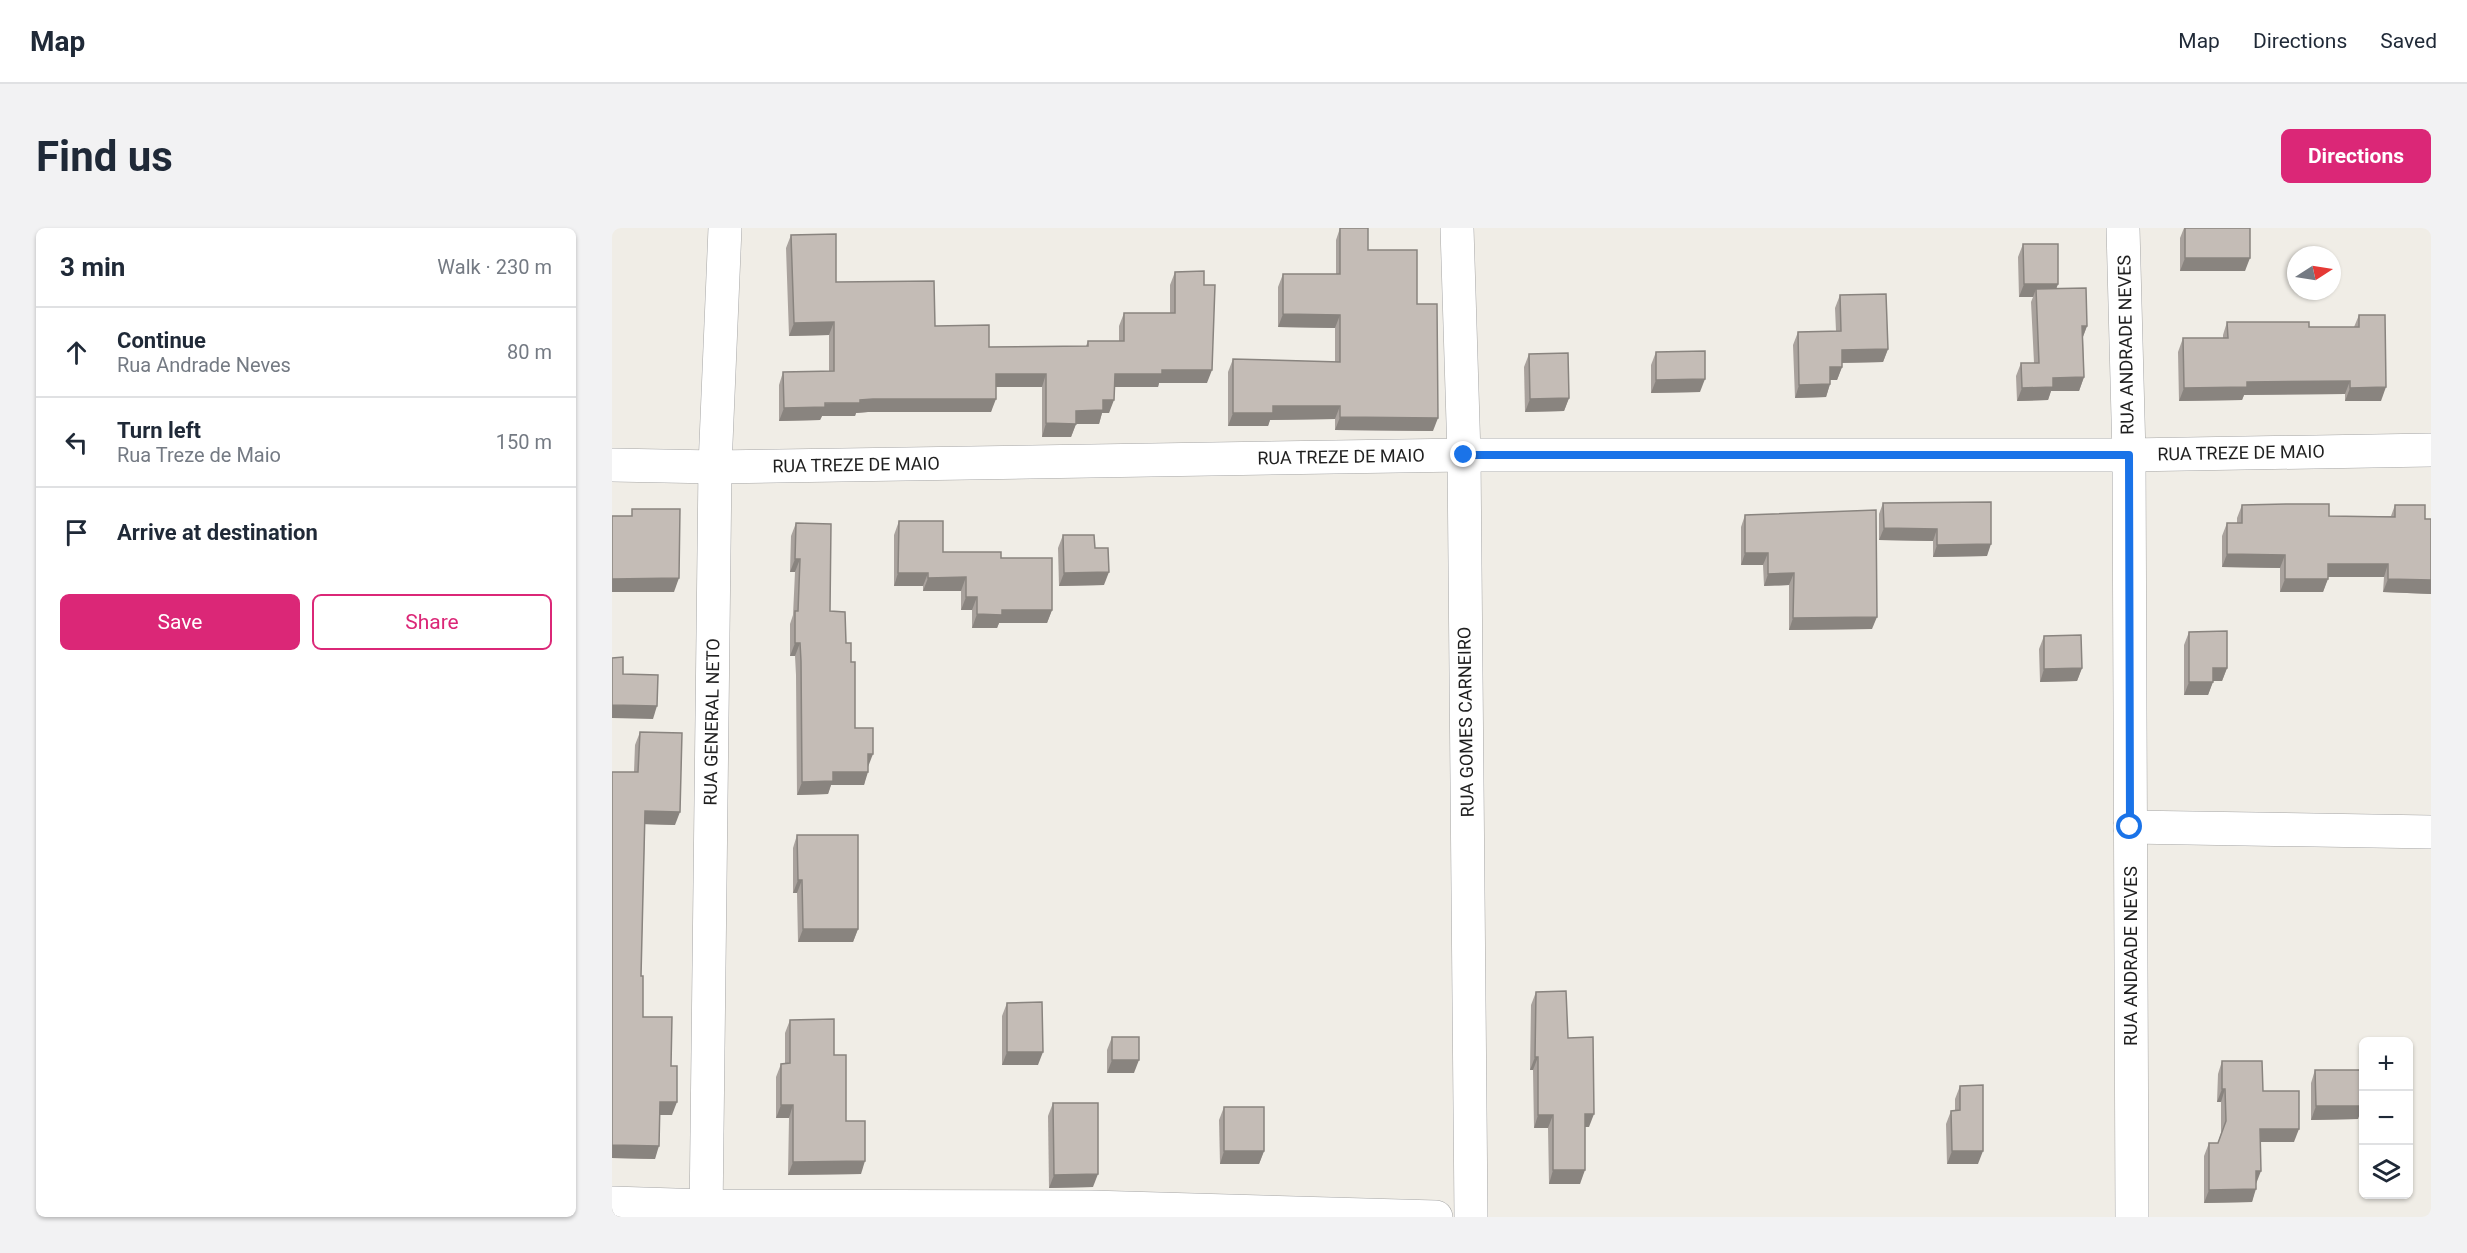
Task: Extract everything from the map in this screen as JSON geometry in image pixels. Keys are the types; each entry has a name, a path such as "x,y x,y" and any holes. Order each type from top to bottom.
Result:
{"street":[{"name":"RUA GENERAL NETO","path":"706,1211 715,467 725,228"},
{"name":"RUA GOMES CARNEIRO","path":"1457,228 1464,455 1471,1217"},
{"name":"RUA ANDRADE NEVES","path":"2123,228 2129,455 2132,1217"},
{"name":"RUA TREZE DE MAIO","path":"612,465 715,467 1464,455 2129,455 2431,450"},
{"path":"2130,827 2431,832"},
{"path":"612,1203 706,1211 1091,1212 1436,1217"}],"building":[{"path":"1340,228 1368,228 1368,250 1417,250 1417,304 1437,304 1438,418 1340,417 1340,406 1273,406 1273,413 1233,413 1233,359 1340,362 1340,315 1283,314 1283,274 1340,274"},
{"path":"2185,228 2250,228 2250,258 2185,258"},
{"path":"836,234 836,282 934,281 935,326 989,325 989,347 1088,346 1088,341 1124,341 1124,313 1175,313 1175,272 1204,271 1204,285 1215,285 1212,370 1162,370 1162,374 1115,374 1114,400 1103,400 1103,410 1076,411 1076,424 1046,423 1046,374 996,374 996,399 873,399 860,400 860,403 825,403 825,407 784,408 783,372 834,371 834,322 794,323 791,235"},
{"path":"2023,244 2058,244 2058,284 2024,284"},
{"path":"2086,288 2087,326 2082,326 2084,377 2053,378 2053,387 2022,388 2021,363 2039,363 2036,289"},
{"path":"1886,294 1888,349 1842,350 1842,367 1830,367 1830,384 1799,385 1798,332 1841,331 1840,295"},
{"path":"2359,315 2385,315 2386,387 2350,388 2350,381 2247,382 2247,387 2184,388 2183,338 2228,338 2227,322 2309,322 2309,327 2359,327"},
{"path":"1705,351 1705,379 1656,380 1656,352"},
{"path":"1568,353 1569,398 1530,399 1529,354"},
{"path":"1991,502 1991,544 1937,545 1937,529 1884,528 1883,503"},
{"path":"2329,504 2329,516 2395,517 2395,505 2425,505 2425,519 2431,519 2431,580 2388,579 2388,564 2328,564 2328,579 2285,579 2285,555 2227,554 2227,523 2242,523 2242,505"},
{"path":"632,509 680,509 679,578 612,579 612,516 632,516"},
{"path":"1876,510 1877,617 1793,618 1794,573 1768,574 1768,553 1745,553 1745,515"},
{"path":"899,521 943,521 943,552 1001,552 1001,558 1052,558 1052,610 1002,610 1002,615 977,614 977,597 966,597 966,577 928,578 928,573 898,573"},
{"path":"796,523 831,524 830,611 845,612 846,643 851,643 851,662 855,662 855,728 873,728 873,754 868,754 868,772 833,772 833,781 802,782 801,661 800,643 795,643 795,611 798,611 800,559 795,559"},
{"path":"1063,535 1094,535 1095,548 1108,548 1109,572 1064,573"},
{"path":"2227,631 2227,668 2213,668 2213,682 2189,682 2189,632"},
{"path":"2081,635 2082,668 2044,669 2044,636"},
{"path":"623,657 623,674 658,675 657,706 612,705 612,658"},
{"path":"640,732 682,733 680,812 645,811 641,976 643,976 643,1017 672,1017 671,1066 677,1066 677,1102 660,1102 659,1146 612,1145 612,772 638,772"},
{"path":"797,835 858,835 858,929 803,929 802,880 798,880"},
{"path":"1566,991 1568,1038 1593,1037 1594,1114 1585,1114 1585,1170 1553,1170 1553,1115 1538,1115 1538,1057 1535,1057 1536,992"},
{"path":"1042,1002 1043,1052 1007,1052 1007,1003"},
{"path":"834,1019 834,1055 846,1055 846,1121 865,1121 865,1161 793,1162 793,1105 781,1105 781,1064 790,1063 790,1020"},
{"path":"1112,1037 1139,1037 1139,1060 1112,1060"},
{"path":"2222,1061 2262,1061 2263,1091 2299,1091 2299,1129 2260,1129 2261,1171 2256,1171 2256,1189 2209,1190 2209,1143 2218,1143 2226,1121 2225,1089 2222,1089"},
{"path":"2315,1070 2359,1070 2359,1106 2316,1106"},
{"path":"1983,1085 1983,1151 1952,1151 1951,1111 1960,1110 1960,1086"},
{"path":"1053,1103 1098,1103 1098,1174 1054,1175"},
{"path":"1224,1107 1264,1107 1264,1151 1224,1151"}],"route":[{"path":"1464,455 2129,455 2130,827"}]}
